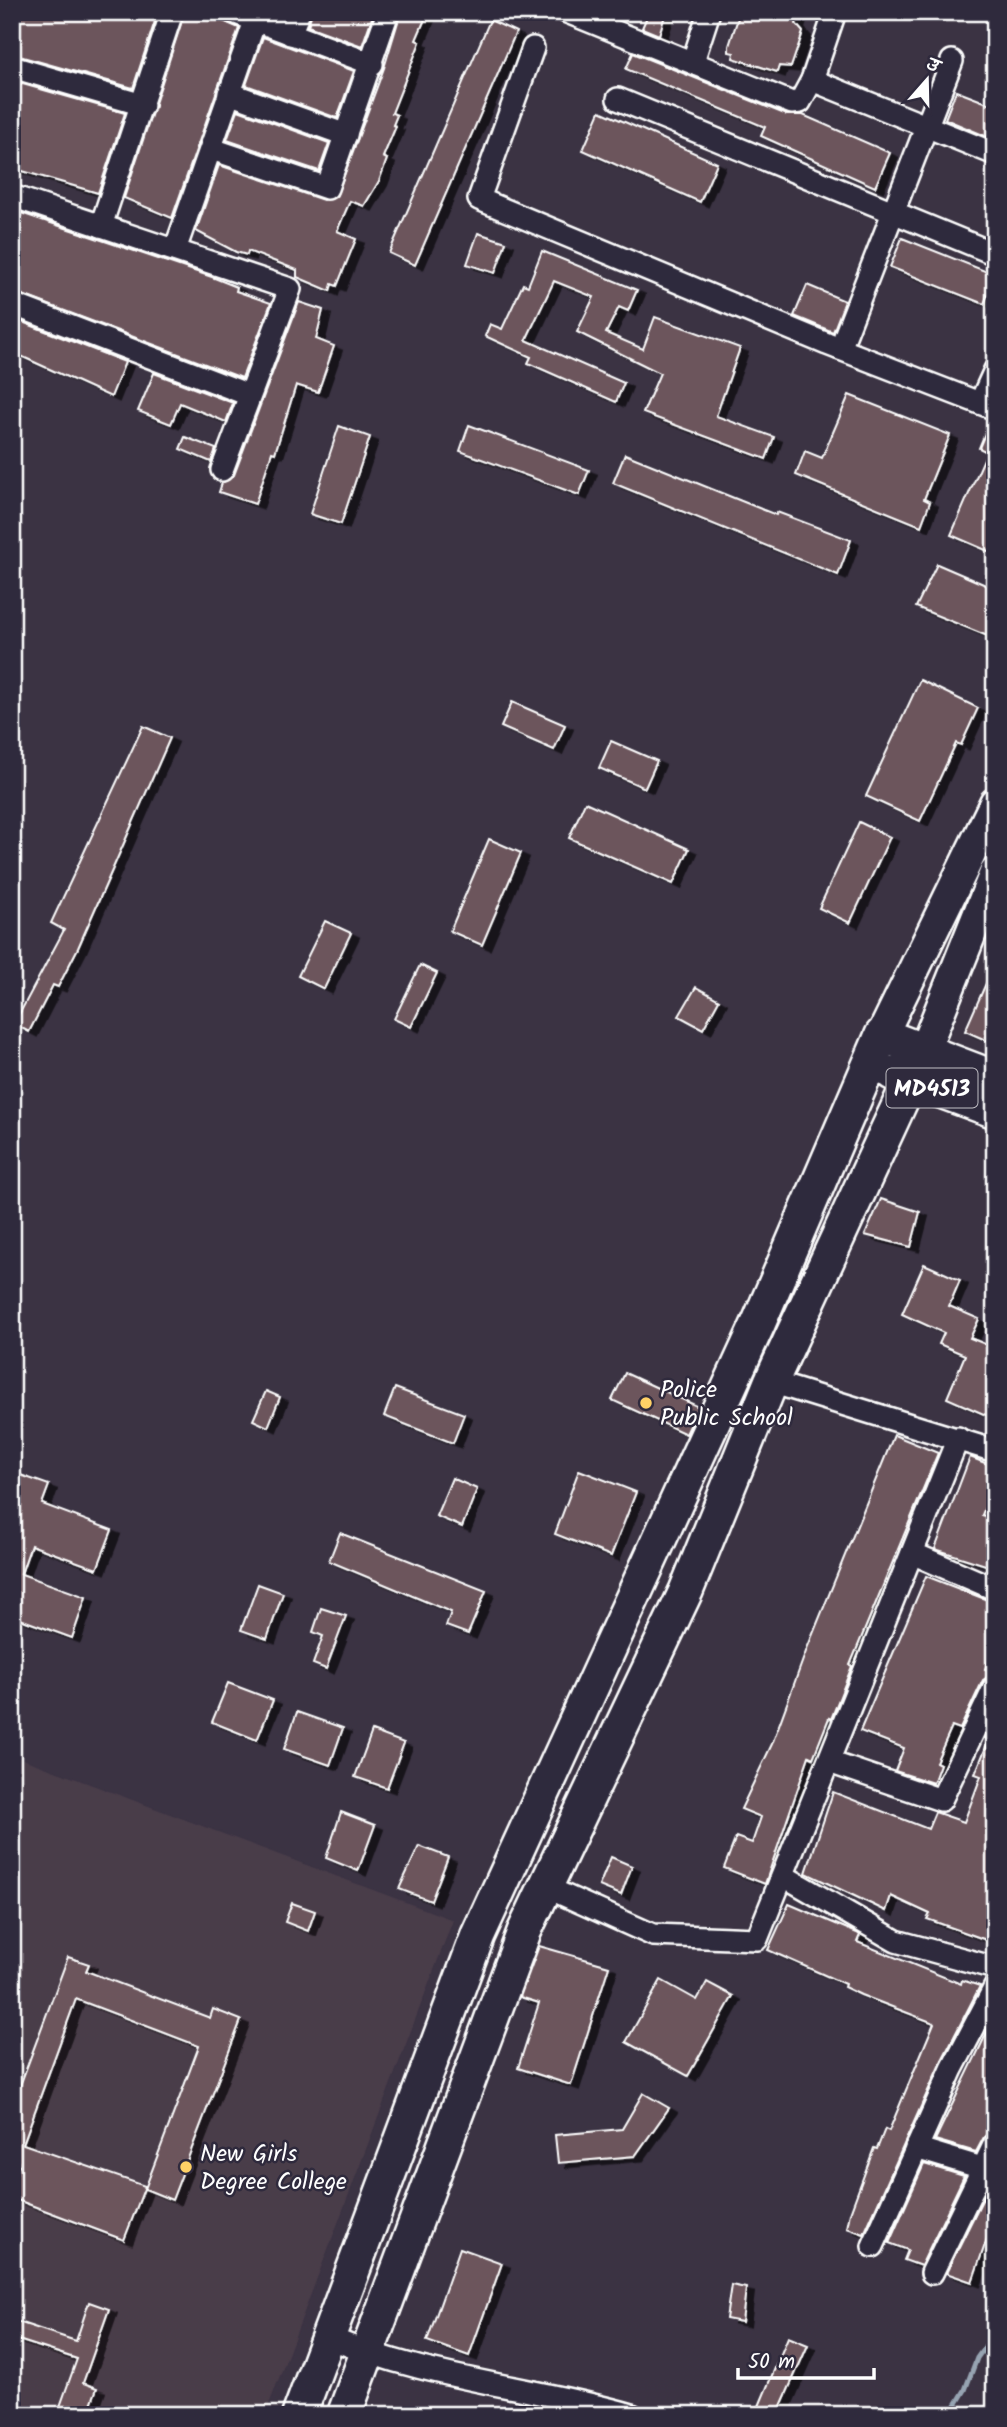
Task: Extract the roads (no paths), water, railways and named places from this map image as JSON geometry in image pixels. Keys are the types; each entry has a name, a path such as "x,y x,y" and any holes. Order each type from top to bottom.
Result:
{"main road":[{"name":"MD4513","path":"995,803 882,1035 918,1066 995,1111"},
{"name":"MD4513","path":"918,1066 995,873"},
{"path":"299,2415 478,1935 759,1322 882,1035"},
{"name":"MD4513","path":"869,1065 918,1066 995,1078"},
{"path":"344,2415 496,2005 546,1887 686,1591 771,1382 918,1066"}],"street":[{"path":"101,226 172,12"},
{"path":"233,12 372,64"},
{"path":"290,34 299,12"},
{"path":"212,149 327,188 388,12"},
{"path":"693,61 709,12"},
{"path":"575,14 792,103 800,102 812,80 835,12"},
{"path":"175,250 255,21"},
{"path":"533,48 479,199 840,349 988,406 995,370"},
{"path":"840,349 952,61"},
{"path":"12,67 143,105"},
{"path":"812,80 995,154"},
{"path":"229,93 346,135"},
{"path":"618,99 995,254"},
{"path":"12,196 290,289 222,470"},
{"path":"12,304 249,395"},
{"path":"771,1382 995,1451"},
{"path":"546,1887 653,1935 757,1939 958,1438"},
{"path":"912,1553 995,1589"},
{"path":"829,1762 941,1800 995,1686"},
{"path":"784,1876 896,1941 995,1968"},
{"path":"873,2246 974,2021 995,1987"},
{"path":"932,2273 990,2170 995,2143"},
{"path":"916,2148 990,2170"},
{"path":"328,2337 367,2354 428,2371 632,2415"}],"waterway":[{"path":"950,2415 965,2390 977,2358 995,2333"}],"place":[{"name":"Police Public School","path":"646,1403"},
{"name":"New Girls Degree College","path":"186,2167"}]}
